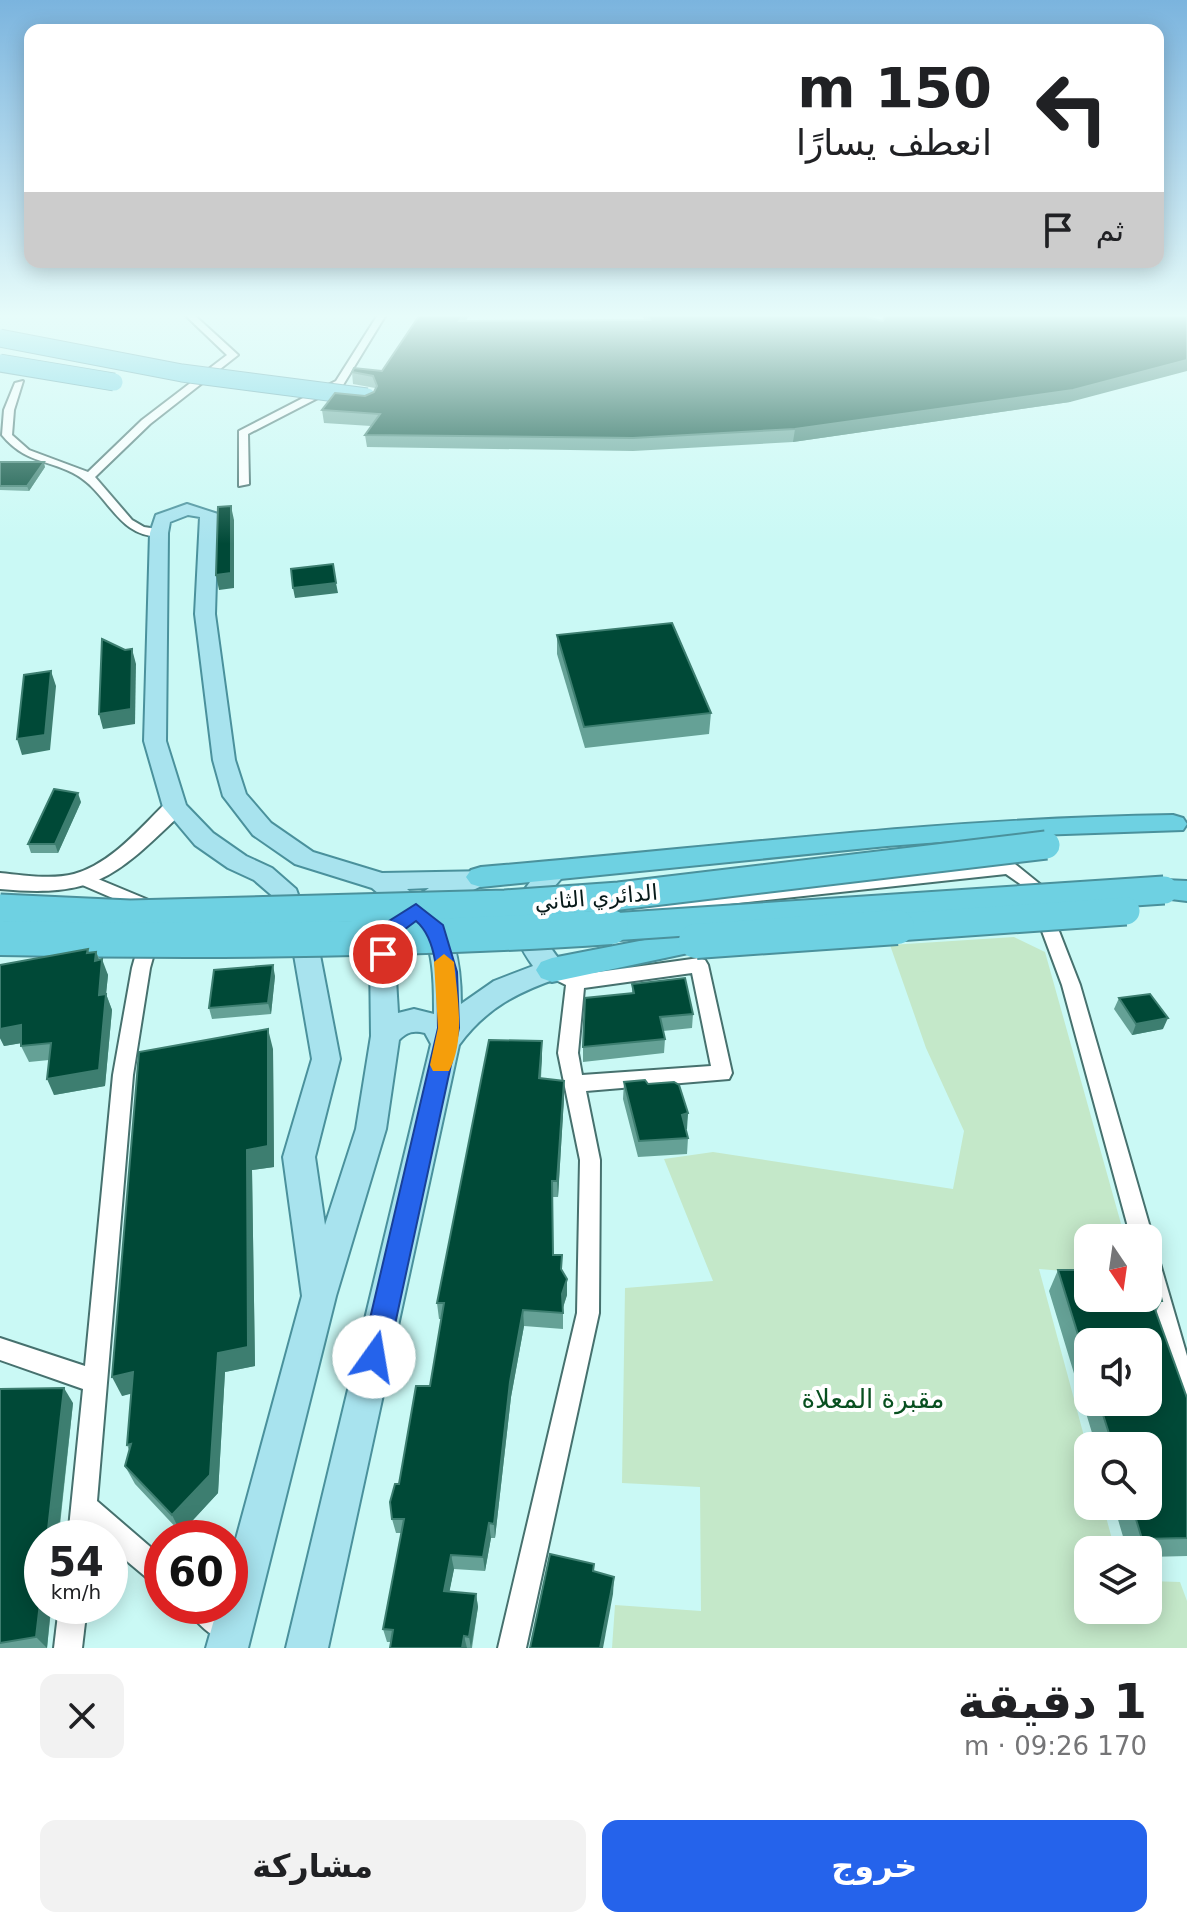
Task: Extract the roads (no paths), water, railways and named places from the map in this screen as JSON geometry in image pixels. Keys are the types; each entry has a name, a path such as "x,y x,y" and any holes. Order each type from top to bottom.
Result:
{"highway":[{"path":"171,390 211,396"},
{"path":"299,390 367,397"},
{"path":"255,402 352,412"},
{"name":"الدائري الثاني","path":"0,908 130,914 505,904 619,896 1041,835 1180,823"},
{"path":"481,877 660,862 887,837 1041,835"},
{"path":"564,976 696,941 1178,898"},
{"name":"الدائري الثاني","path":"0,938 210,942 476,936 1178,898"}],"main road":[{"path":"319,1296 299,1157 326,1059 307,955 287,895 263,874 237,862 204,839 175,807 155,741 159,533 162,519 187,509 209,514 205,614 224,760 235,796 262,829 304,858 381,882 481,877"},
{"path":"556,869 532,893 525,920 530,946 564,976"},
{"path":"229,1640 319,1296 371,1129 385,1036 383,954 396,926 441,892 481,877"},
{"path":"307,1648 445,1043 447,972 433,925 381,882"},
{"path":"445,1043 466,1013 488,995 564,976"},
{"path":"385,1036 398,1022 414,1017 435,1025 445,1043"}],"street":[{"path":"17,390 9,410 7,435 18,449 32,458 69,467 89,477 135,527 159,533"},
{"path":"89,477 146,422 188,390"},
{"path":"243,484 243,433 327,390"},
{"path":"86,880 129,849 175,807"},
{"path":"525,920 1009,868 1033,885 1071,985 1138,1224"},
{"path":"0,881 40,884 86,880 145,905 154,922 141,968 123,1075 93,1381 83,1520"},
{"path":"512,1648 588,1313 590,1160 574,1084 568,1053 564,976 699,965 722,1073 574,1084"},
{"path":"1162,1310 1187,1398"},
{"path":"0,1349 93,1381"},
{"path":"85,1508 144,1559"},
{"path":"68,1648 71,1624"},
{"path":"215,1624 229,1640"}],"park label":[{"name":"مقبرة المعلاة","path":"873,1399"}]}
